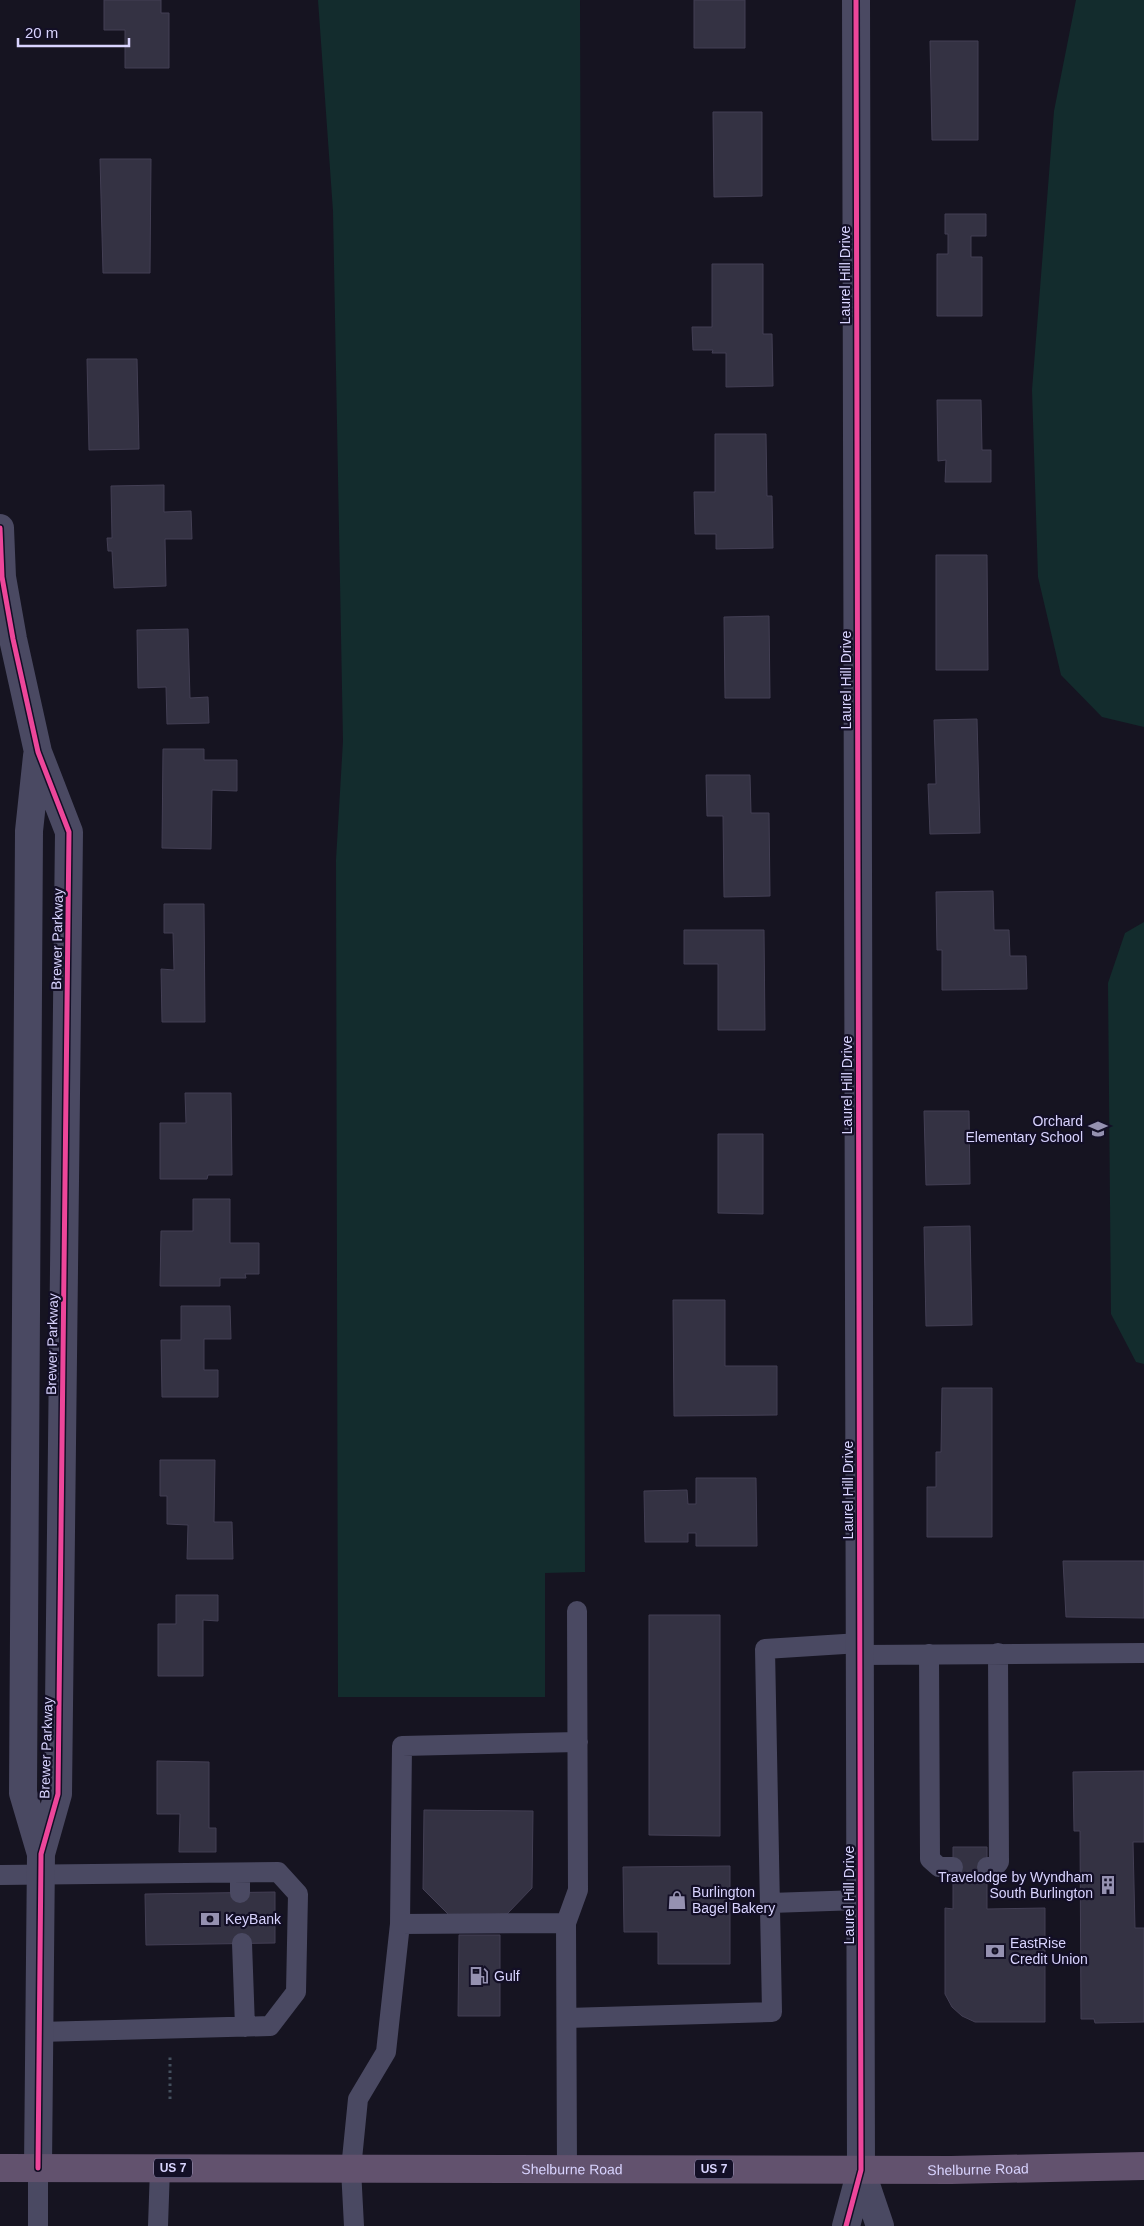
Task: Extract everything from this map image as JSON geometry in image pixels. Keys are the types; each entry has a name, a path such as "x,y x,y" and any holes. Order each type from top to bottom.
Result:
{"highway":[{"name":"Shelburne Road","path":"0,2168 861,2170 1144,2166"}],"street":[{"name":"Laurel Hill Drive","path":"856,0 861,2170"},
{"name":"Brewer Parkway","path":"0,528 2,577 38,752 70,832 58,1794 41,1864 38,2168"},
{"name":"Brewer Parkway","path":"38,752 29,831 23,1793 41,1864"},
{"path":"846,2226 861,2170"},
{"path":"861,2170 880,2226"}],"lane":[{"path":"567,2169 566,1923 578,1890 577,1612"},
{"path":"566,2018 772,2012 765,1648 860,1649 929,1654 1144,1653"},
{"path":"987,1867 995,1867 999,1862 998,1653"},
{"path":"929,1654 930,1859 939,1867 953,1867"},
{"path":"354,2226 351,2169 358,2099 386,2052 400,1924 402,1746 578,1742"},
{"path":"0,1875 41,1864 240,1873 278,1872 298,1894 296,1992 270,2026 39,2032"},
{"path":"240,1873 240,1893"},
{"path":"770,1903 860,1900"},
{"path":"400,1924 566,1923"},
{"path":"242,1943 245,2027"},
{"path":"38,2168 38,2226"},
{"path":"158,2226 160,2168"}],"path":[{"path":"170,2029 170,2099"}],"green space":[{"path":"318,0 580,0 585,1572 545,1573 545,1697 338,1697 336,860 343,741 333,211"},
{"path":"1076,0 1144,0 1144,727 1102,717 1061,675 1038,577 1032,390 1054,111"},
{"path":"1144,922 1144,1364 1136,1362 1111,1314 1108,983 1125,933"}],"building":[{"path":"104,0 161,0 161,13 169,13 169,68 125,68 125,30 104,30"},
{"path":"694,0 745,0 745,48 694,48"},
{"path":"930,41 978,41 978,140 932,140"},
{"path":"713,112 762,112 762,196 714,197"},
{"path":"100,159 151,159 150,273 103,273"},
{"path":"945,214 986,214 986,236 971,236 971,257 982,257 982,316 937,316 937,254 948,254"},
{"path":"712,264 763,264 763,334 772,334 773,386 726,387 726,353 712,353 713,350 693,350 692,327 712,327"},
{"path":"87,359 137,359 139,449 89,450"},
{"path":"937,400 981,400 982,450 991,450 991,482 945,482 946,460 938,461"},
{"path":"715,434 766,434 767,496 772,496 773,548 716,549 716,534 695,534 694,492 715,492"},
{"path":"164,485 164,512 191,511 192,539 165,539 166,586 114,588 112,551 108,551 107,538 112,538 111,486"},
{"path":"936,555 987,555 988,670 936,670"},
{"path":"769,616 770,698 725,698 724,617"},
{"path":"188,629 190,698 208,697 209,723 167,724 166,687 138,688 137,630"},
{"path":"977,719 980,833 930,834 928,784 936,784 934,720"},
{"path":"163,749 204,749 204,760 237,760 237,791 212,790 211,849 162,848"},
{"path":"706,775 750,775 751,813 769,813 770,896 724,897 723,816 707,816"},
{"path":"993,891 994,930 1009,930 1010,956 1026,956 1027,989 942,990 942,950 937,950 936,892"},
{"path":"164,904 204,904 205,1022 162,1022 161,969 174,970 173,933 164,933"},
{"path":"684,930 764,930 765,1030 718,1030 718,964 684,964"},
{"path":"185,1093 231,1093 232,1175 208,1175 207,1179 160,1179 160,1123 186,1123"},
{"path":"924,1111 969,1111 970,1184 926,1185"},
{"path":"718,1134 763,1134 763,1214 718,1213"},
{"path":"193,1199 230,1199 230,1243 259,1243 259,1274 245,1274 246,1278 220,1278 220,1286 160,1286 161,1231 193,1231"},
{"path":"970,1226 972,1325 926,1326 924,1227"},
{"path":"673,1300 725,1300 725,1366 777,1366 777,1415 674,1416"},
{"path":"181,1306 230,1306 231,1339 204,1339 204,1370 218,1370 218,1397 162,1397 161,1340 181,1340"},
{"path":"942,1388 992,1388 992,1537 927,1537 927,1487 936,1487 936,1452 941,1452"},
{"path":"160,1460 215,1460 214,1522 232,1522 233,1559 187,1559 188,1525 167,1524 167,1496 160,1496"},
{"path":"696,1478 756,1478 757,1546 696,1546 696,1533 688,1533 688,1542 645,1542 644,1491 687,1490 688,1504 696,1504"},
{"path":"1063,1561 1144,1561 1144,1618 1066,1617"},
{"path":"176,1595 218,1595 218,1621 203,1620 203,1676 158,1676 158,1624 176,1624"},
{"path":"649,1615 720,1615 720,1836 649,1835"},
{"path":"157,1761 209,1762 209,1828 216,1828 216,1852 179,1852 180,1814 157,1814"},
{"name":"Travelodge by Wyndham South Burlington","path":"1144,1771 1144,1842 1133,1842 1135,1928 1144,1928 1144,2022 1095,2023 1094,2019 1081,2019 1080,1831 1074,1831 1073,1772"},
{"path":"424,1810 533,1811 532,1888 507,1914 450,1916 423,1889"},
{"name":"EastRise Credit Union","path":"953,1847 987,1847 987,1909 1045,1908 1045,2022 975,2022 962,2016 952,2007 945,1994 945,1908 953,1909"},
{"name":"Burlington Bagel Bakery","path":"730,1866 730,1964 658,1964 658,1932 624,1932 623,1867"},
{"path":"275,1892 275,1943 146,1945 145,1894"},
{"name":"Gulf","path":"459,1935 500,1935 500,2016 458,2016"}],"cycle path":[{"path":"846,2226 861,2170 856,0"},
{"path":"0,528 2,577 13,639 38,752 69,832 58,1794 41,1854 38,2168"}],"place":[{"name":"Orchard Elementary School","path":"1098,1129"},
{"name":"Travelodge by Wyndham South Burlington","path":"1108,1885"},
{"name":"Burlington Bagel Bakery","path":"677,1900"},
{"name":"KeyBank","path":"210,1919"},
{"name":"EastRise Credit Union","path":"995,1951"},
{"name":"Gulf","path":"479,1976"}]}
